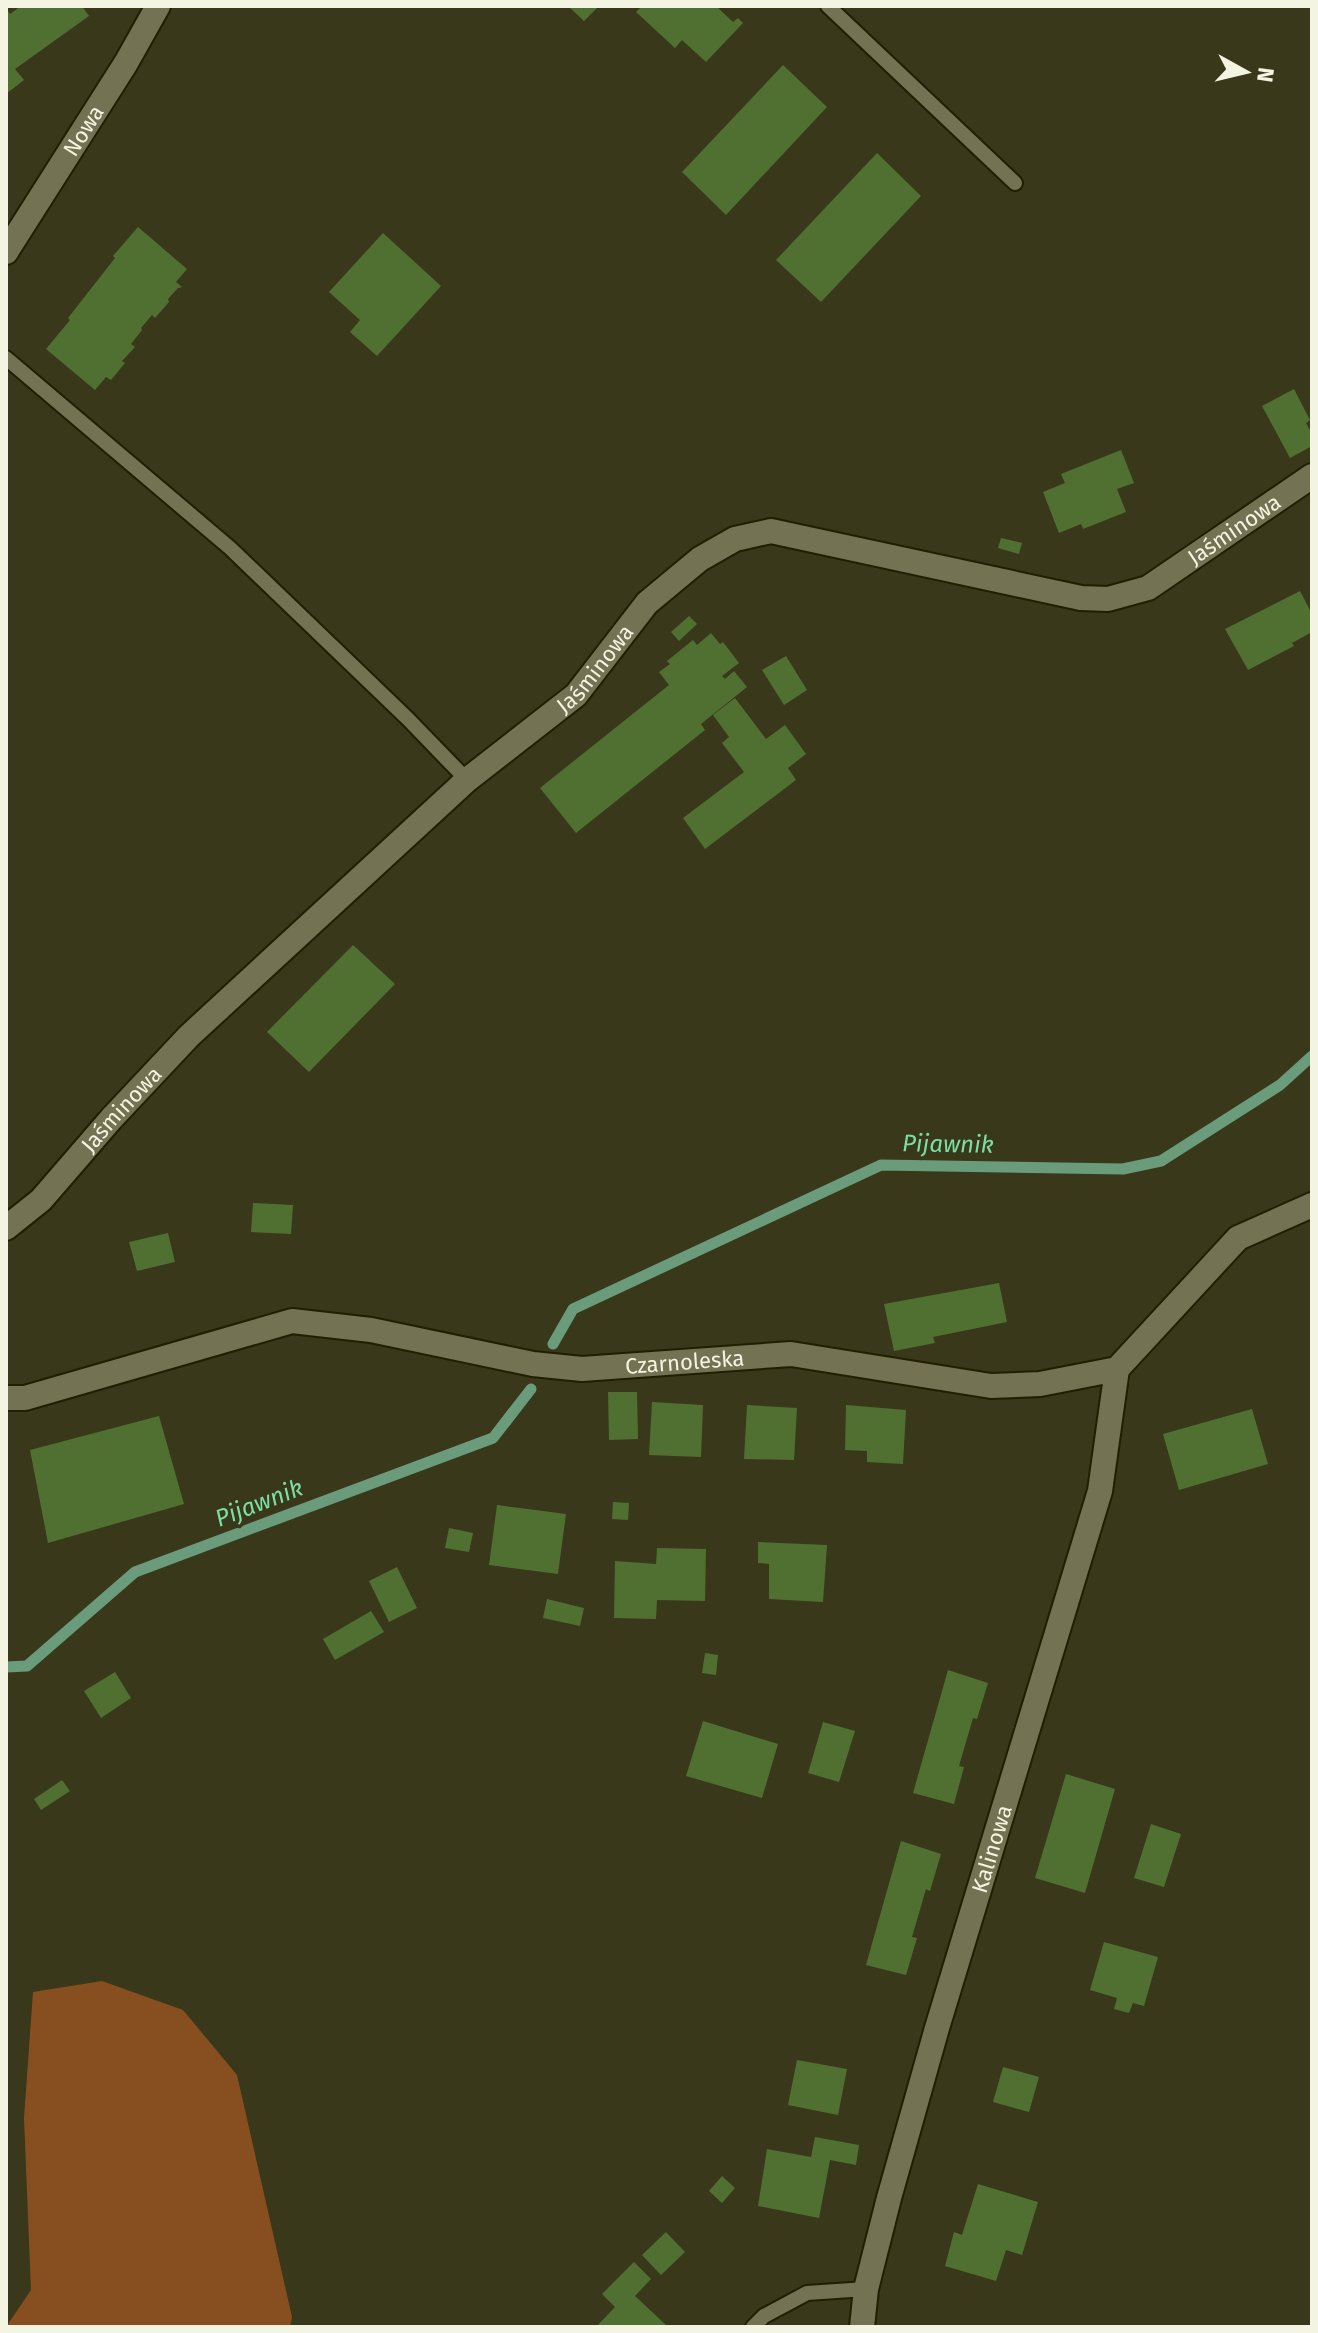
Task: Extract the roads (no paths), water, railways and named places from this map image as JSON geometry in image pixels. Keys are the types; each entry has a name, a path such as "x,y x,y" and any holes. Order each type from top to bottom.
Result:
{"street":[{"name":"Nowa","path":"6,252 126,63 146,11"},
{"name":"Jaśminowa","path":"6,1228 41,1200 189,1036 467,780 576,695 647,603 700,559 735,539 771,531 1081,598 1108,599 1148,588 1312,476"},
{"path":"1117,1369 1238,1238 1312,1205"},
{"name":"Czarnoleska","path":"6,1398 25,1398 292,1321 371,1330 533,1364 582,1369 791,1354 991,1386 1040,1384 1117,1369"},
{"name":"Kalinowa","path":"862,2327 866,2289 937,2028 1100,1491 1117,1369"}],"lane":[{"path":"828,6 1015,183"},
{"path":"6,358 230,548 467,780"},
{"path":"753,2327 764,2316 807,2293 866,2289"}],"waterway":[{"name":"Pijawnik","path":"553,1344 573,1309 881,1165 1123,1169 1161,1161 1280,1085 1312,1056"},
{"name":"Pijawnik","path":"6,1667 27,1666 135,1572 493,1438 531,1389"}]}
